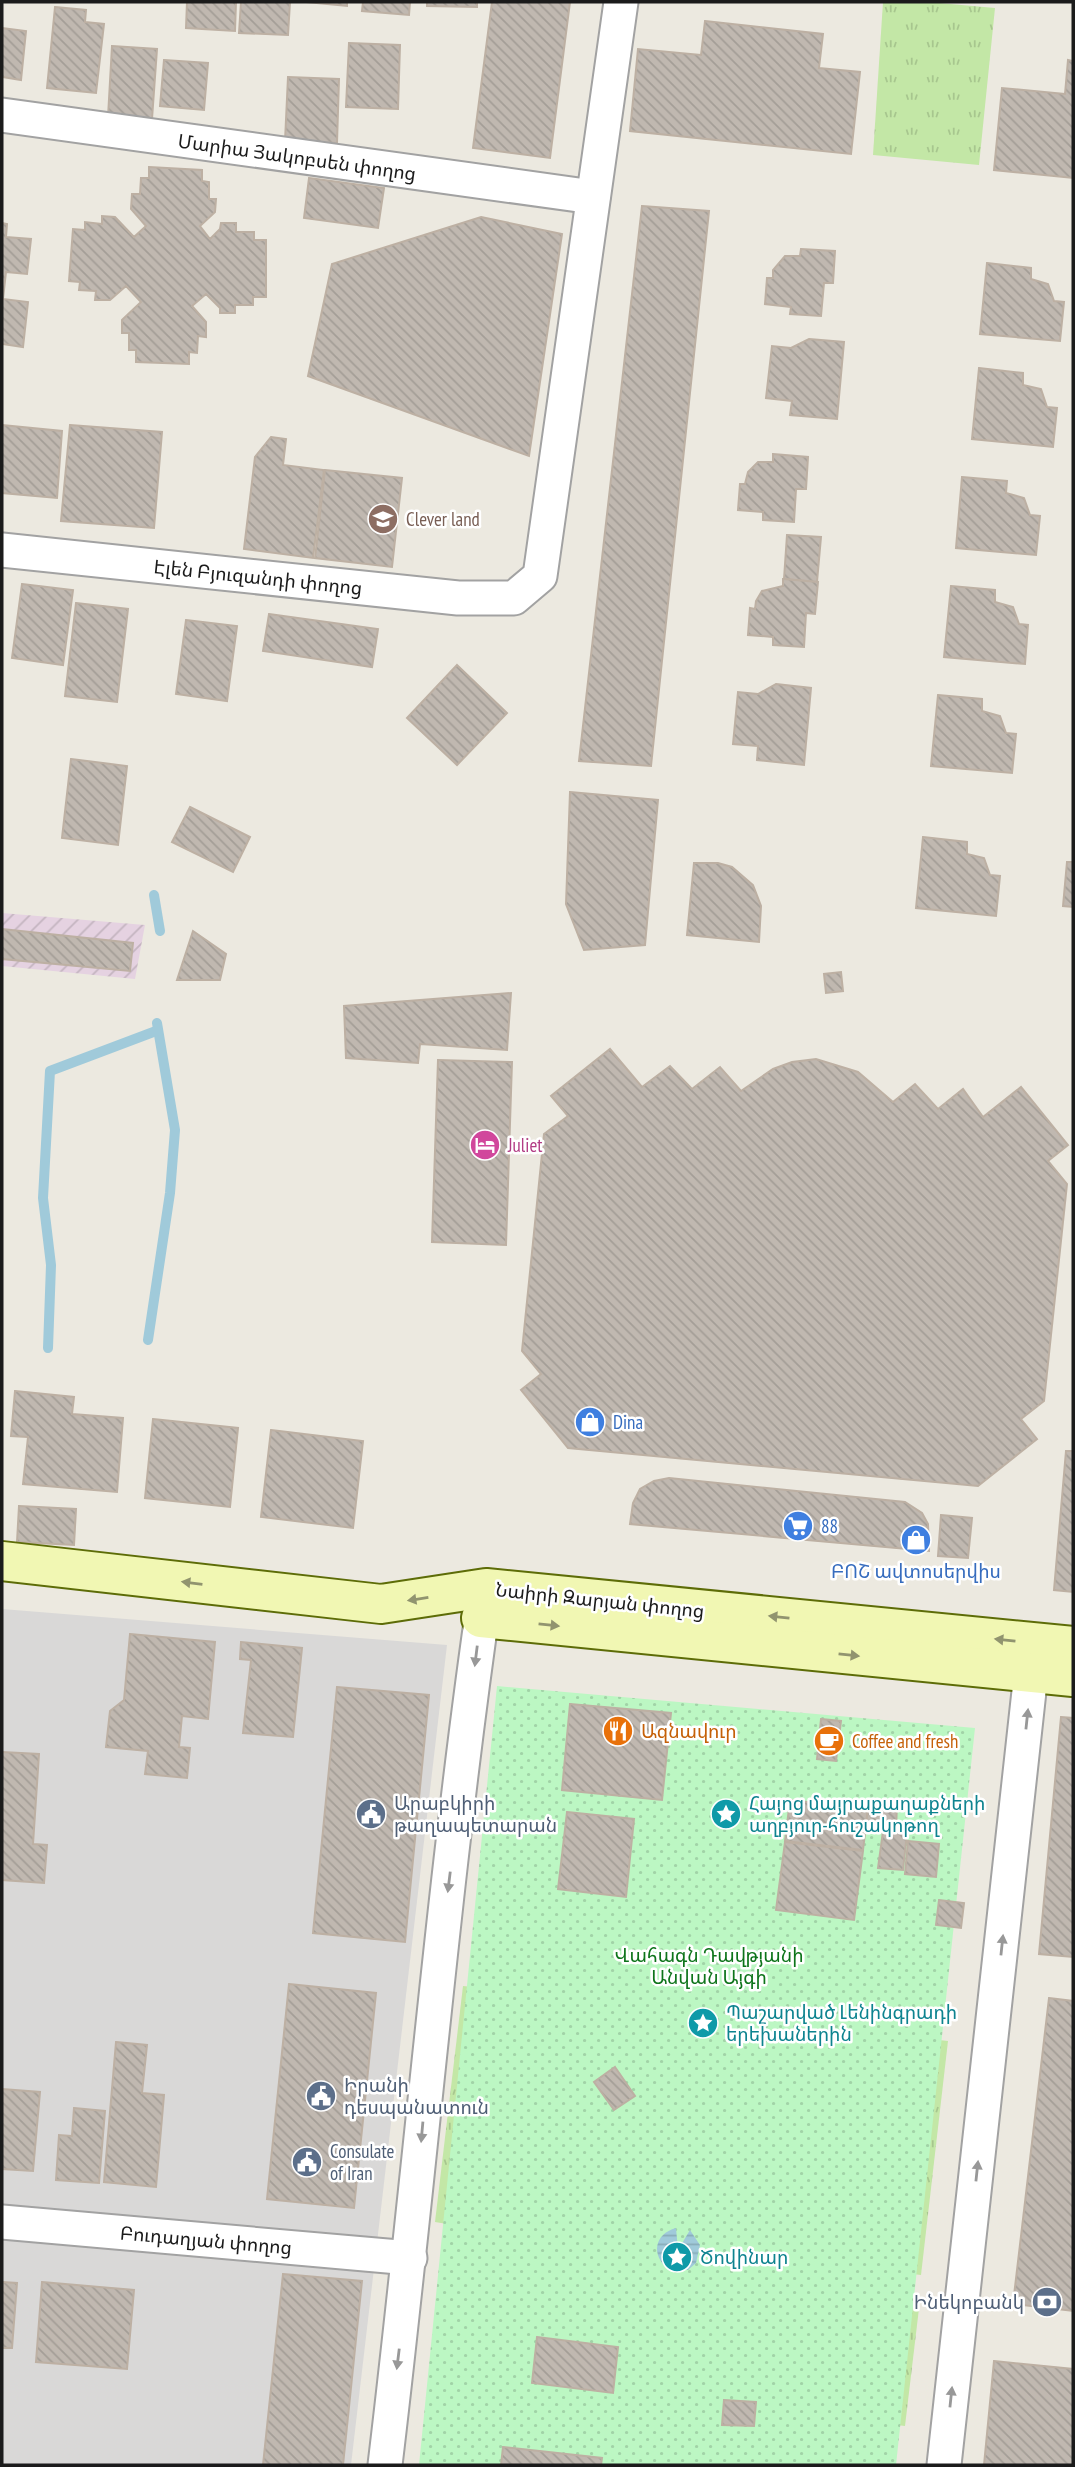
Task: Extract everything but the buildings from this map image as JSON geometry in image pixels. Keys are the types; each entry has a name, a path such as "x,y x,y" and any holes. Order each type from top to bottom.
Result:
{"main road":[{"name":"Նաիրի Զարյան փողոց","path":"2,1561 381,1604 484,1603 1073,1646"},
{"name":"Նաիրի Զարյան փողոց","path":"484,1603 1073,1677"}],"street":[{"path":"593,198 621,2"},
{"name":"Մարիա Յակոբսեն փողոց","path":"2,116 593,198"},
{"name":"Էլեն Բյուզանդի փողոց","path":"2,550 458,598 514,598 540,576 593,198"},
{"path":"385,2465 410,2258 437,1973 484,1603"},
{"path":"944,2465 1031,1673"},
{"name":"Բուդաղյան փողոց","path":"2,2222 410,2258"}],"shaded area":[{"path":"2,913 145,925 135,979 2,966"},
{"path":"2,1609 447,1645 351,2465 2,2465"}],"green space":[{"path":"883,2 928,2 995,8 979,165 873,155"},
{"name":"Վահագն Դավթյանի Անվան Այգի","path":"497,1686 975,1728 896,2465 419,2465"},
{"path":"463,1986 494,1989 459,2226 435,2222"},
{"path":"921,2038 948,2041 921,2275 894,2272"},
{"path":"887,2296 920,2300 905,2426 872,2422"}],"water":[{"path":"676,2228 678,2250 690,2230 700,2245 696,2263 688,2270 668,2269 657,2251 663,2235"}],"waterway":[{"path":"154,895 160,931"},
{"path":"148,1340 170,1193 175,1130 157,1023"},
{"path":"48,1348 51,1265 43,1198 50,1071 156,1031"}],"place":[{"name":"Clever land","path":"383,519"},
{"name":"Juliet","path":"485,1145"},
{"name":"Dina","path":"590,1422"},
{"name":"88","path":"798,1526"},
{"name":"ԲՈՇ ավտոսերվիս","path":"916,1540"},
{"name":"Ազնավուր","path":"618,1731"},
{"name":"Coffee and fresh","path":"829,1741"},
{"name":"Արաբկիրի թաղապետարան","path":"371,1814"},
{"name":"Հայոց մայրաքաղաքների աղբյուր-հուշակոթող","path":"726,1814"},
{"name":"Պաշարված Լենինգրադի երեխաներին","path":"703,2023"},
{"name":"Իրանի դեսպանատուն","path":"321,2096"},
{"name":"Consulate of Iran","path":"307,2162"},
{"name":"Ծովինար","path":"677,2257"},
{"name":"Ինեկոբանկ","path":"1047,2302"}]}
